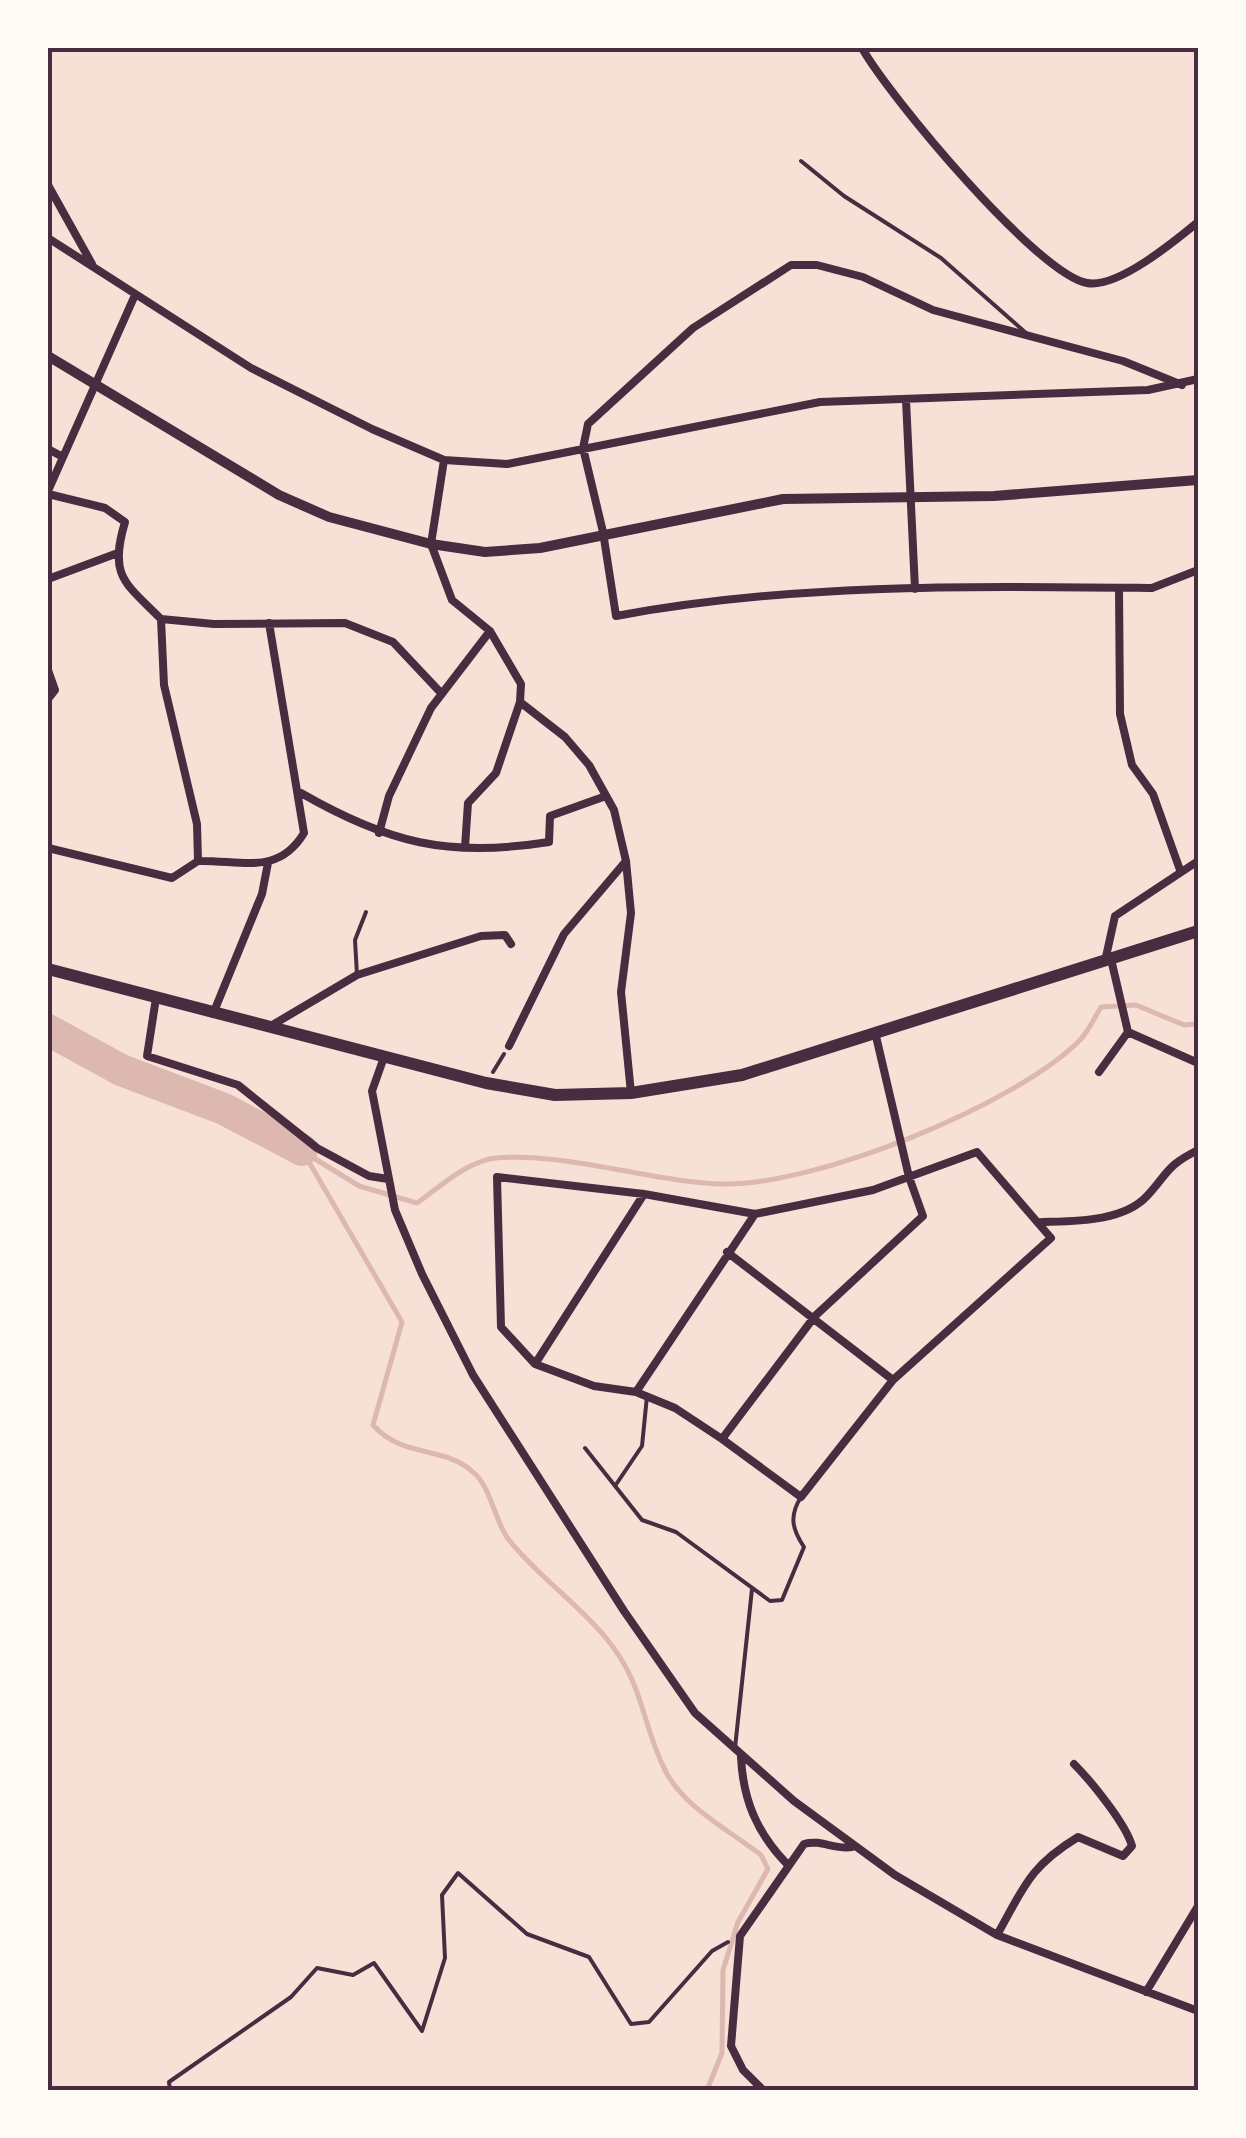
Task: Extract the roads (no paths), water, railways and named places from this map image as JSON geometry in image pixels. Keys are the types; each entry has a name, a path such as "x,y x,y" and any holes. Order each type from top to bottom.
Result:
{"main road":[{"path":"48,969 383,1060 486,1083 555,1095 631,1094 742,1075 1198,932"}],"street":[{"path":"862,48 961,177 1064,274 1087,284 1104,283 1124,274 1198,222"},
{"path":"48,185 92,266"},
{"path":"48,238 251,368 444,460 507,464 820,402 1182,385 1198,379"},
{"path":"1182,385 1123,361 933,310 863,276 817,265 791,265 694,328 588,424 583,448 603,532 616,616 695,601 786,592 1152,588 1198,570"},
{"path":"135,296 48,492 104,508 124,522 115,554 124,582 161,619 345,623 393,642 441,692"},
{"path":"48,356 280,495 329,517 431,544 485,552 540,548 603,532 784,500 909,498 1198,480"},
{"path":"906,400 915,589"},
{"path":"48,449 61,456"},
{"path":"444,460 431,544 452,600 490,632 520,684 520,702 496,773 468,802 465,847"},
{"path":"48,579 115,554"},
{"path":"1119,588 1120,714 1132,766 1152,794 1180,870"},
{"path":"161,619 164,685 197,824 198,861"},
{"path":"48,848 172,878 198,861 268,863 292,853 304,833 301,794 269,624"},
{"path":"379,834 406,753 441,692 490,632"},
{"path":"48,670 55,690 48,699"},
{"path":"520,702 565,737 589,764 606,796 626,862 631,913 622,992 631,1094"},
{"path":"301,794 379,834 436,848 549,842 550,816 606,796"},
{"path":"1128,1032 1108,960 1115,916 1198,861"},
{"path":"509,1046 564,934 626,862"},
{"path":"213,1014 262,894 268,863"},
{"path":"270,1027 357,974 480,936 504,936 511,944"},
{"path":"156,998 147,1056 238,1085 317,1148 369,1176 388,1179"},
{"path":"722,1439 815,1316 924,1216 909,1178 874,1032"},
{"path":"1128,1032 1198,1063"},
{"path":"1099,1072 1128,1032"},
{"path":"383,1060 372,1091 395,1210 473,1375 695,1713 852,1847 997,1935 1198,2011"},
{"path":"1042,1222 1094,1220 1144,1200 1171,1164 1198,1150"},
{"path":"976,1152 1042,1222 1051,1238 892,1380 801,1497 722,1439 647,1396 594,1386 535,1364 501,1327 497,1177 644,1194 755,1214 873,1190 909,1178 976,1152"},
{"path":"535,1364 644,1194"},
{"path":"636,1392 755,1214"},
{"path":"726,1252 815,1316 892,1380"},
{"path":"738,1753 755,1822 764,1840 787,1864"},
{"path":"997,1935 1033,1868 1053,1852 1078,1837 1114,1854 1129,1854 1130,1837 1102,1802 1099,1789 1074,1764"},
{"path":"763,2090 742,2070 731,2046 740,1936 804,1844 814,1841 837,1850 852,1847"},
{"path":"1146,1992 1198,1907"}],"lane":[{"path":"800,161 844,196 941,258 1029,336"},
{"path":"357,974 355,940 366,912"},
{"path":"615,1486 642,1446 647,1396"},
{"path":"584,1448 642,1520 676,1532 770,1600 782,1600 804,1546 794,1532 793,1510 801,1497"},
{"path":"738,1753 752,1589"}],"waterway":[{"path":"304,1152 359,1186 417,1203 464,1169 496,1158 551,1159 694,1182 760,1181 858,1157 963,1115 1051,1064 1081,1039 1101,1007 1136,1005 1184,1025 1198,1024"},
{"path":"48,1030 121,1070 224,1109 302,1150"},
{"path":"302,1150 402,1322 373,1425 397,1443 450,1458 474,1473 509,1540 595,1625 619,1655 657,1753 673,1783 695,1807 761,1855 768,1869 738,1922 723,1970 722,2053 707,2090"}]}
